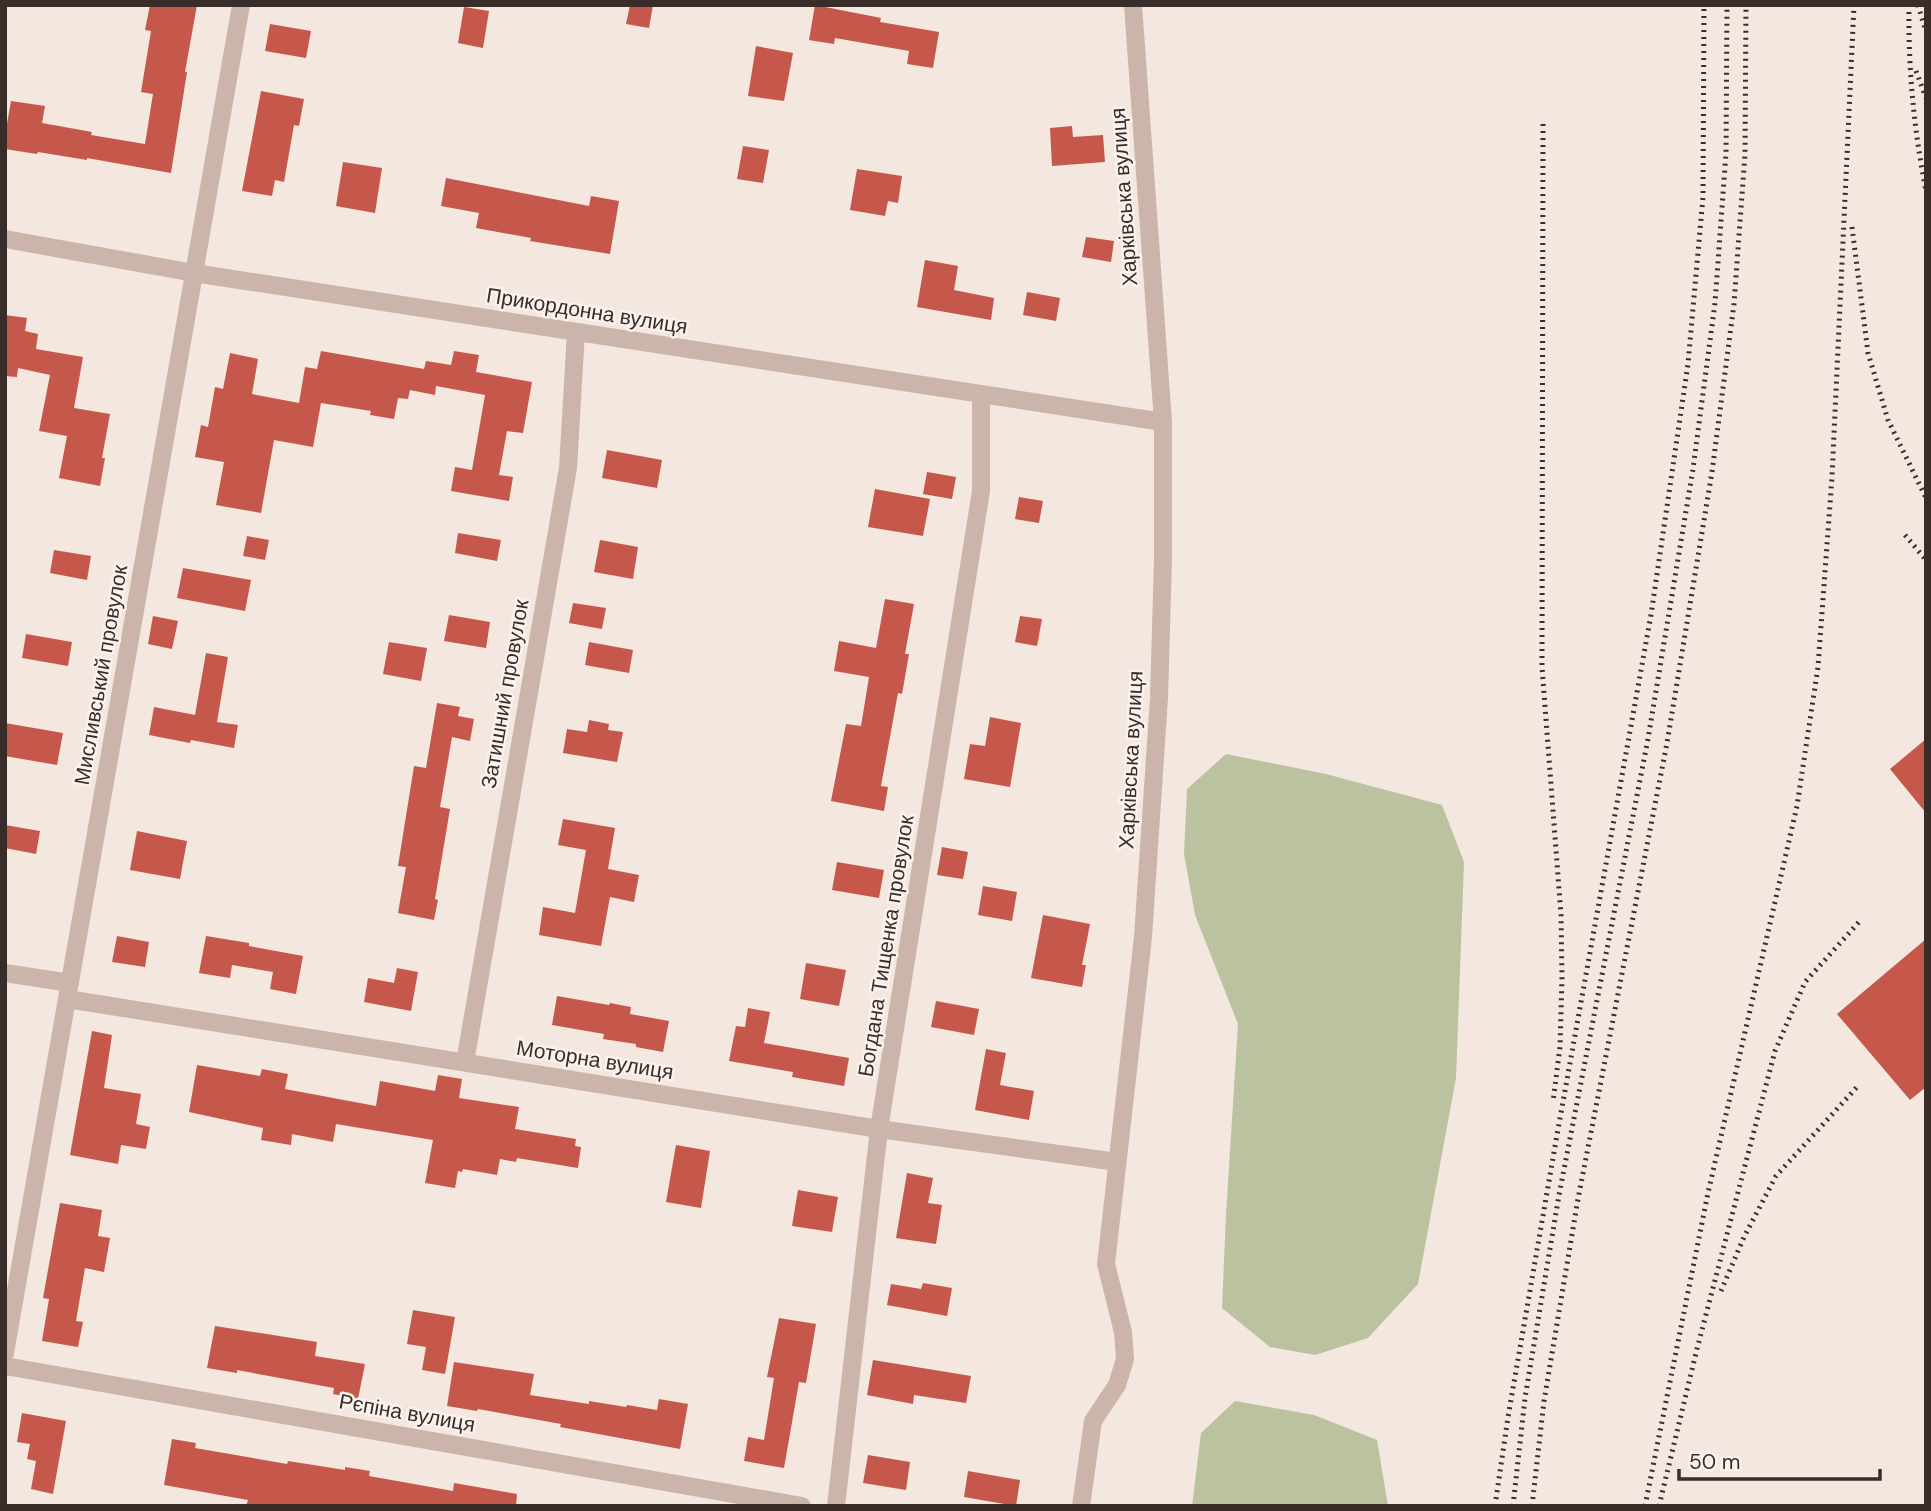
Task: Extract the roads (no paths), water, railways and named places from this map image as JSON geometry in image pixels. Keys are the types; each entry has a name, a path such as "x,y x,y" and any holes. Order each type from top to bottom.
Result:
{"street":[{"name":"Мисливський провулок","path":"5,1353 241,5"},
{"name":"Харківська вулиця","path":"1081,1506 1093,1421 1117,1385 1125,1359 1122,1332 1106,1264 1143,937 1158,698 1163,559 1163,422 1133,5"},
{"name":"Прикордонна вулиця","path":"5,239 194,273 1163,422"},
{"name":"Затишний провулок","path":"464,1062 568,468 576,332"},
{"name":"Богдана Тищенка провулок","path":"836,1506 879,1129 981,491 981,394"},
{"name":"Моторна вулиця","path":"5,972 69,991 464,1062 879,1129 1117,1162"},
{"name":"Рєпіна вулиця","path":"5,1366 802,1506"}],"railway":[{"path":"1495,1506 1557,1135 1651,615 1688,364 1703,197 1704,5"},
{"path":"1513,1506 1525,1398 1559,1195 1648,739 1693,469 1715,303 1726,153 1727,5"},
{"path":"1532,1506 1544,1401 1578,1199 1667,743 1712,472 1734,304 1745,154 1746,5"},
{"path":"1645,1506 1708,1193 1797,806 1818,667 1832,477 1854,5"},
{"path":"1909,5 1913,99 1926,191"},
{"path":"1918,5 1926,32"},
{"path":"1916,71 1926,98"},
{"path":"1543,124 1542,667 1561,915 1562,977 1560,1047 1553,1102"},
{"path":"1852,227 1868,353 1888,420 1926,498"},
{"path":"1905,535 1926,560"},
{"path":"1659,1506 1775,1051 1805,982 1859,922"},
{"path":"1721,1291 1744,1237 1776,1176 1857,1087"}]}
